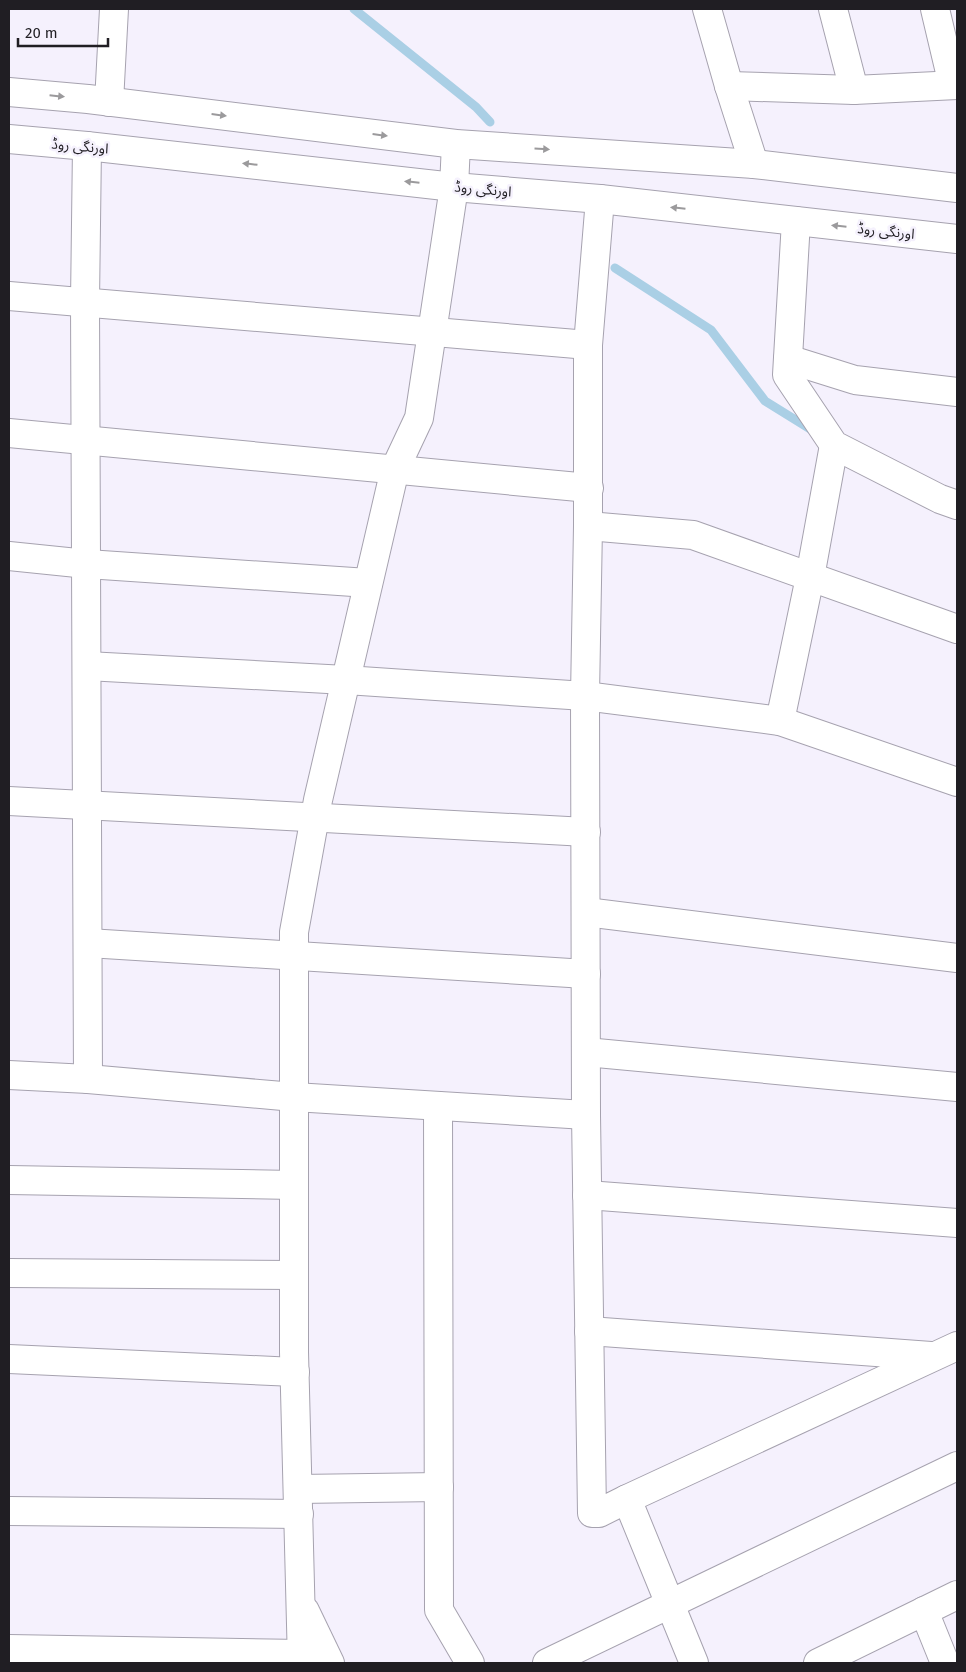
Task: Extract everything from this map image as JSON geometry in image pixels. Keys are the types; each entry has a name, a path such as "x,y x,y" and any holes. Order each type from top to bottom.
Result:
{"street":[{"path":"109,102 114,9"},
{"path":"707,9 754,164"},
{"path":"833,9 854,90"},
{"path":"729,86 854,90 955,85 935,9"},
{"path":"9,92 109,102 456,144 754,164 957,188"},
{"name":"اورنگی روڈ","path":"9,139 454,186 600,199 957,240"},
{"path":"9,1648 302,1659 295,1372 294,932 315,817 395,470 419,418 454,186 456,144"},
{"path":"87,146 85,302 88,1079"},
{"path":"600,199 588,345 588,526 585,696 586,1115 592,1513 602,1512 946,1351"},
{"path":"796,221 787,375 834,445 940,499 957,505"},
{"path":"9,296 588,345"},
{"path":"788,359 855,380 957,392"},
{"path":"9,433 588,488"},
{"path":"780,721 810,577 834,445"},
{"path":"588,526 693,535 957,629"},
{"path":"9,556 87,564 368,583"},
{"path":"87,666 346,680 585,696 780,721 957,782"},
{"path":"9,800 586,832"},
{"path":"586,912 957,958"},
{"path":"88,944 586,974"},
{"path":"586,1052 957,1087"},
{"path":"9,1075 88,1079 294,1097 586,1115"},
{"path":"438,1106 439,1610 470,1663"},
{"path":"9,1180 294,1185"},
{"path":"587,1195 957,1223"},
{"path":"9,1272 294,1275"},
{"path":"589,1331 946,1351"},
{"path":"9,1359 295,1372"},
{"path":"548,1663 957,1466"},
{"path":"9,1511 298,1502 438,1487"},
{"path":"627,1499 694,1663"},
{"path":"822,1662 957,1595"},
{"path":"300,1601 330,1663"},
{"path":"924,1611 945,1663"}],"waterway":[{"path":"354,9 476,107 490,122"},
{"path":"615,268 711,330 765,401 815,432"}]}
